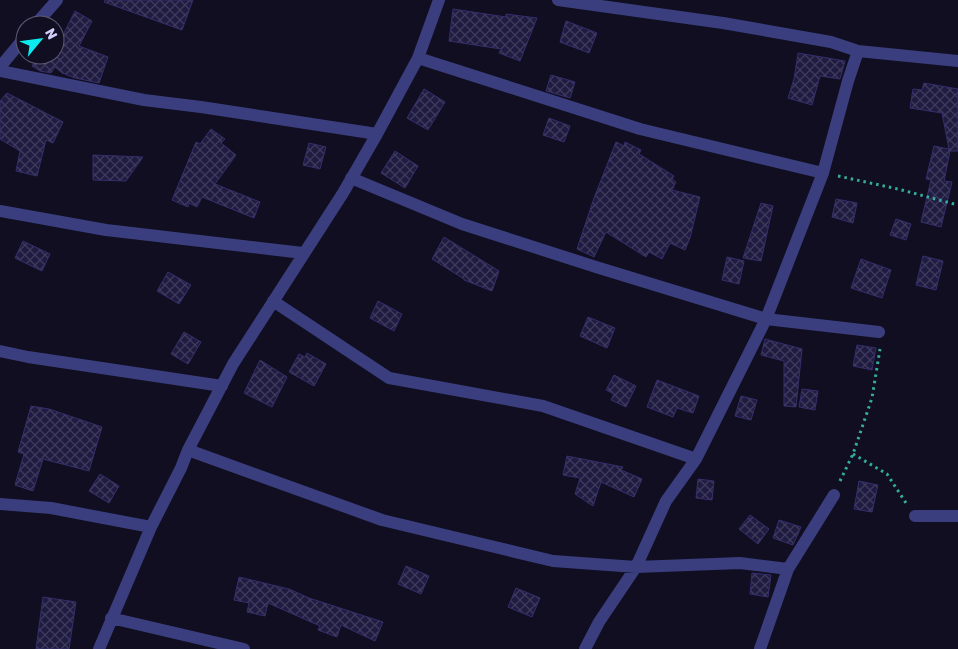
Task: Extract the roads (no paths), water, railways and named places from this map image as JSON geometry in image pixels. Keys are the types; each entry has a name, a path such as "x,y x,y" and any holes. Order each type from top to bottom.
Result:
{"street":[{"path":"44,15 57,0"},
{"path":"99,649 151,527 188,450 233,364 377,134 418,58 439,0"},
{"path":"558,0 723,23 831,42 858,51 958,61"},
{"path":"15,50 0,69 144,100 377,134"},
{"path":"585,649 599,622 636,567 666,501 696,459 766,319 823,173 858,51"},
{"path":"418,58 640,129 823,173"},
{"path":"351,178 462,224 766,319 879,332"},
{"path":"0,211 106,230 303,253"},
{"path":"273,301 389,378 543,406 696,459"},
{"path":"0,351 28,357 222,386"},
{"path":"188,450 382,520 553,561 636,567 740,563 788,569"},
{"path":"760,649 788,569 834,495"},
{"path":"0,504 51,508 151,527"},
{"path":"915,516 958,516"},
{"path":"111,618 244,649"}]}
